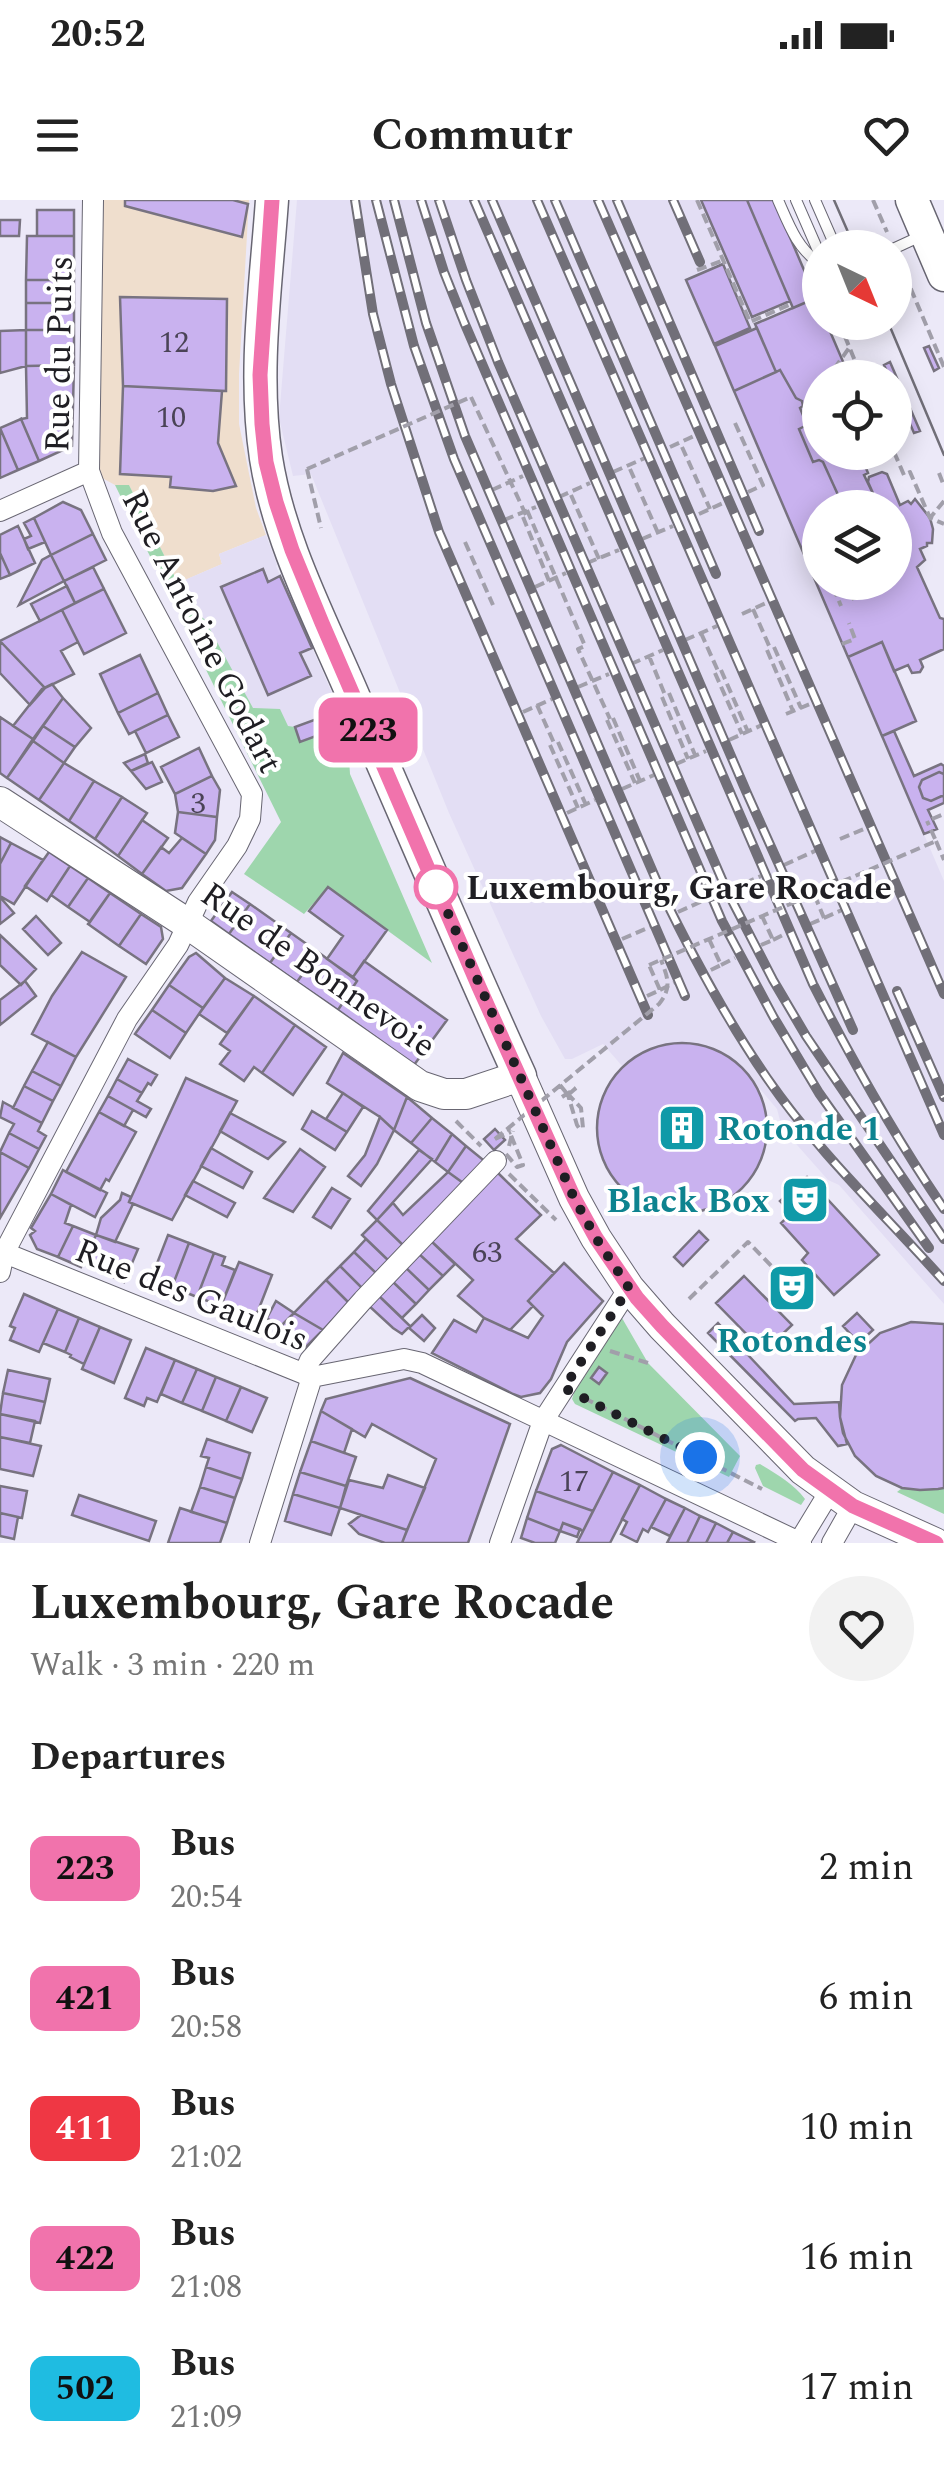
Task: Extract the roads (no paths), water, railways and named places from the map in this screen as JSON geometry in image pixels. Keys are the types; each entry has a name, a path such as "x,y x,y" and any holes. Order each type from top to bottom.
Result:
{"main road":[{"path":"272,200 260,375 266,462 276,502 322,623 574,1198 629,1288 803,1470 841,1498 936,1543"},
{"path":"912,200 935,230 944,275"},
{"name":"Rue de Bonnevoie","path":"0,802 188,924 420,1086 444,1094 466,1094 520,1076"}],"street":[{"name":"Rue du Puits","path":"0,511 89,472 93,200"},
{"name":"Rue Antoine Godart","path":"1,1259 127,1020 178,946 198,902 250,820 252,794 112,533 89,472"},
{"path":"260,1543 310,1360 496,1161"},
{"name":"Rue des Gaulois","path":"1,1259 308,1376 404,1359 422,1364 800,1543"},
{"path":"500,1543 543,1421 629,1288"},
{"path":"800,1543 841,1498"},
{"path":"832,1543 841,1498"}],"lane":[{"path":"778,200 802,249"},
{"path":"796,200 809,230"},
{"path":"815,200 828,230"},
{"path":"912,240 935,230"}],"tram line":[{"path":"834,200 847,230"},
{"path":"896,340 944,455"}],"railway":[{"path":"355,200 373,314 391,384 439,532 648,1015"},
{"path":"376,200 414,346 454,459 685,996"},
{"path":"394,200 426,323 465,436 685,939 738,1033 787,1105 944,1281"},
{"path":"421,200 464,322 722,921 819,1093 929,1248"},
{"path":"439,200 498,362 727,891 806,1036 944,1239"},
{"path":"474,200 813,984 875,1099 944,1209"},
{"path":"492,200 853,1030"},
{"path":"537,200 944,1135"},
{"path":"555,200 716,574"},
{"path":"598,200 944,994"},
{"path":"617,200 759,531"},
{"path":"673,200 700,262"},
{"path":"897,991 944,1097"}],"place":[{"name":"Luxembourg, Gare Rocade","path":"436,887"},
{"name":"Rotonde 1","path":"682,1128"},
{"name":"Black Box","path":"805,1200"},
{"name":"Rotondes","path":"792,1288"}]}
